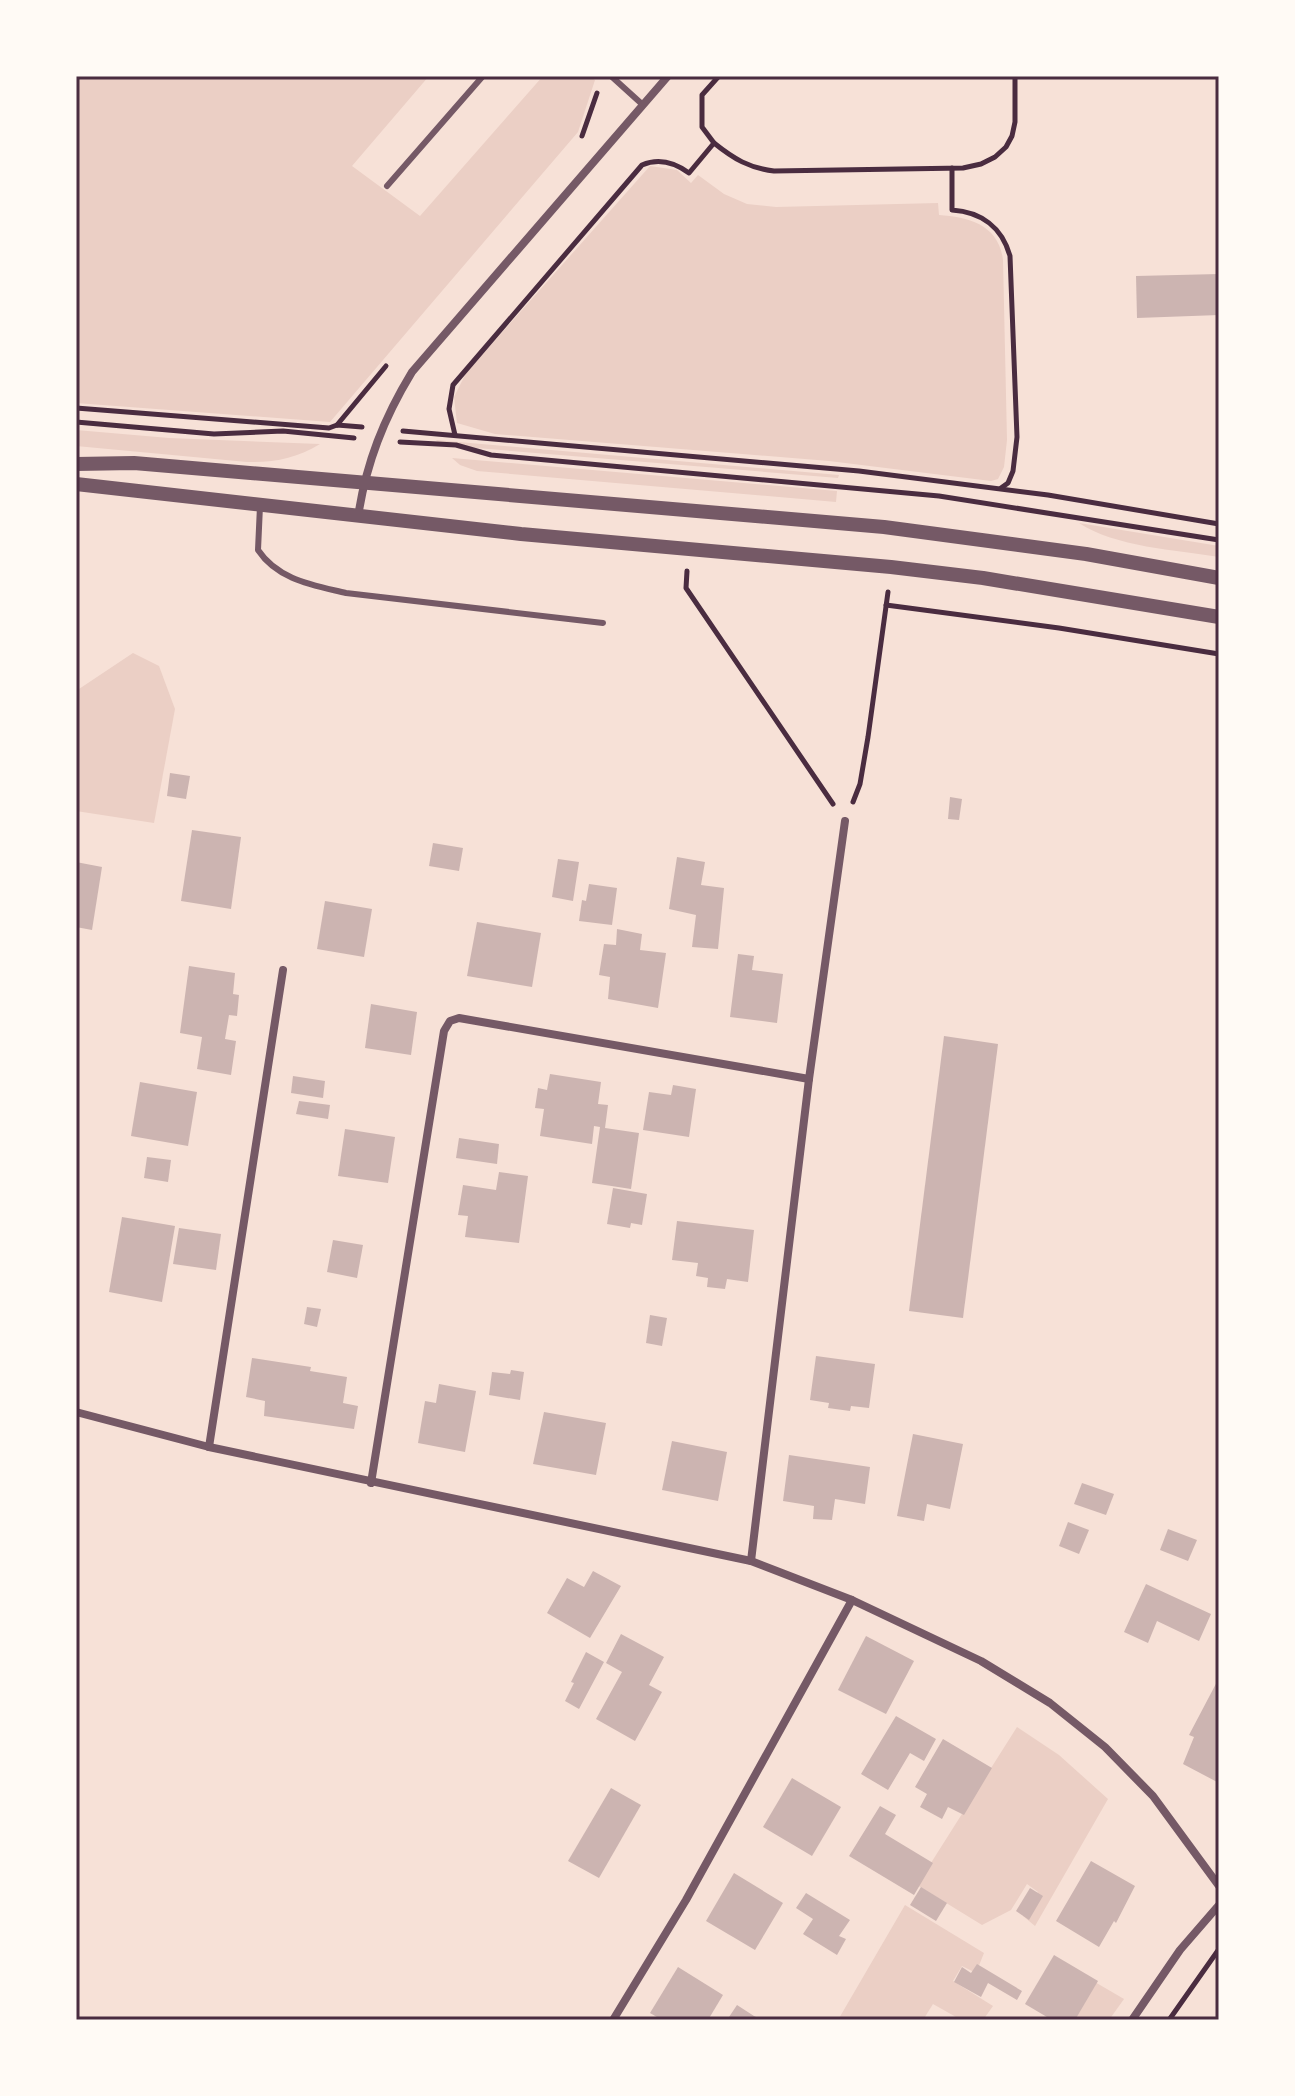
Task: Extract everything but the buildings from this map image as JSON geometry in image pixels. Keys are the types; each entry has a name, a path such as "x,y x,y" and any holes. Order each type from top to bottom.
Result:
{"street":[{"path":"358,517 363,484 376,440 412,372 668,76"},
{"path":"76,464 134,463 884,527 1086,554 1219,578"},
{"path":"76,484 521,534 891,567 983,578 1219,617"},
{"path":"751,1561 809,1079 845,821"},
{"path":"209,1447 283,970"},
{"path":"371,1483 444,1031 450,1021 459,1018 809,1079"},
{"path":"76,1412 209,1447 371,1483 751,1561 852,1600 981,1661 1050,1703 1105,1747 1153,1796 1219,1886"},
{"path":"613,2020 686,1900 852,1600"},
{"path":"1132,2020 1180,1950 1219,1905"}],"lane":[{"path":"387,186 483,76"},
{"path":"611,76 643,105"},
{"path":"260,505 258,550 277,572 311,585 346,593 603,623"}],"path":[{"path":"719,76 702,95 702,127 714,143 734,159 753,168 774,171 952,168 981,164 1006,147 1015,122 1015,76"},
{"path":"455,435 449,409 453,385 642,165 651,161 673,163 689,173 714,143"},
{"path":"952,168 952,210 969,211 991,223 1001,235 1010,256 1017,437 1013,471 1008,483 1000,489"},
{"path":"76,408 329,428 337,425 843,469 1000,489 1219,524"},
{"path":"76,422 214,434 283,431 456,445 491,455 939,496 1219,540"},
{"path":"686,588 845,821"},
{"path":"845,821 860,784 886,605 1059,628 1219,654"},
{"path":"1169,2020 1219,1949"}],"shaded area":[{"path":"76,76 429,76 352,166 420,216 543,76 590,76 595,80 578,132 330,422 76,403"},
{"path":"650,166 677,170 691,183 698,175 724,194 747,204 776,207 938,203 939,215 971,221 989,231 996,238 1003,260 1007,440 1004,467 998,479 991,481 829,461 495,434 457,423 454,397 466,373"},
{"path":"76,430 169,438 320,444 285,459 247,462 76,446"},
{"path":"436,440 839,475 838,478 440,445"},
{"path":"452,458 837,491 836,502 477,471 460,465"},
{"path":"1079,523 1219,546 1219,557 1128,542"},
{"path":"133,653 159,666 175,709 154,823 76,811 76,691"},
{"path":"1017,1727 1059,1755 1108,1799 1035,1926 1023,1916 1038,1892 1027,1884 1011,1910 982,1925 917,1885"},
{"path":"905,1905 984,1953 976,1973 962,1966 953,1981 993,2006 983,2020 956,2017 933,2004 923,2020 838,2020"},
{"path":"1088,1978 1124,1999 1109,2020 1062,2020"}]}
